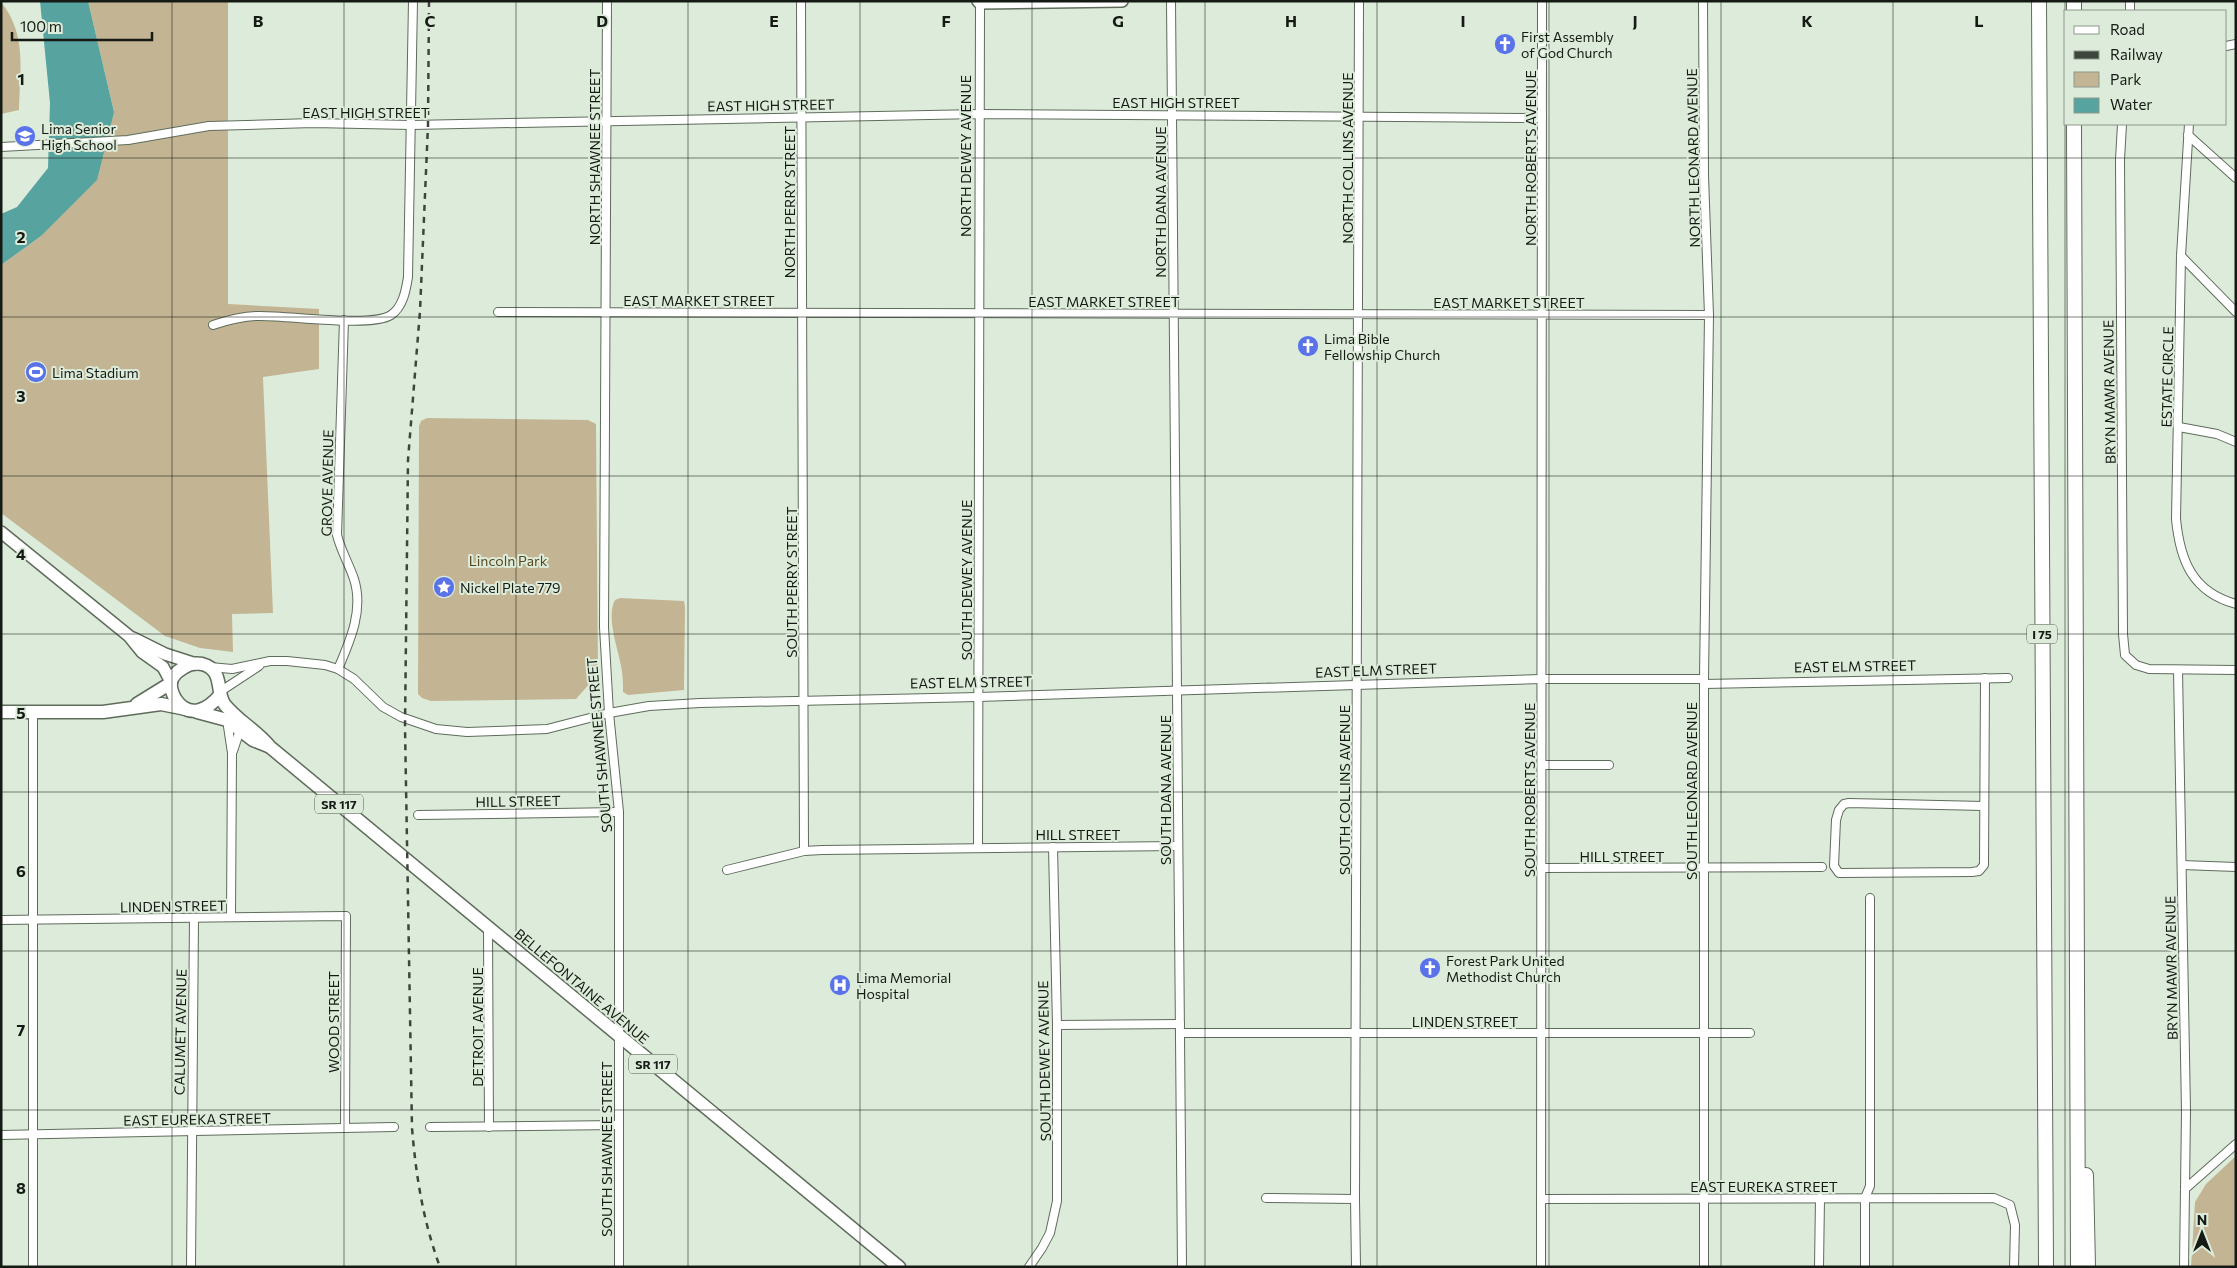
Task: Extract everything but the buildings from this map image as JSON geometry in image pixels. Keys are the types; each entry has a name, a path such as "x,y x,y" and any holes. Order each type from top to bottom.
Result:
{"highway":[{"name":"I 75","path":"2039,1 2046,1267"},
{"name":"I 75","path":"2074,125 2078,1267"},
{"path":"2075,825 2078,831 2088,1267"},
{"path":"2038,1267 2038,1186 2042,1147 2045,1142"}],"main road":[{"path":"196,664 209,667"},
{"name":"SR 117","path":"129,708 171,682 179,671 196,664"},
{"name":"SR 117","path":"209,667 217,677 221,693"},
{"path":"171,682 174,697 189,710 208,707 221,693"},
{"name":"BELLEFONTAINE AVENUE","path":"221,693 223,703 259,733 270,747 899,1267"},
{"name":"SR 117","path":"1,712 103,712 161,704 189,710"},
{"name":"BELLEFONTAINE AVENUE","path":"189,710 226,720 254,740 270,747"}],"street":[{"path":"213,325 236,318 257,316 368,321 392,315 398,308 404,296 408,278 413,1"},
{"name":"NORTH SHAWNEE STREET","path":"606,1 606,312"},
{"name":"NORTH PERRY STREET","path":"801,1 802,312"},
{"path":"979,2 1122,1"},
{"name":"NORTH DANA AVENUE","path":"1171,1 1174,313"},
{"name":"NORTH COLLINS AVENUE","path":"1359,1 1359,314"},
{"name":"NORTH ROBERTS AVENUE","path":"1542,1 1542,314"},
{"name":"NORTH LEONARD AVENUE","path":"1704,1 1704,176 1709,314"},
{"name":"NORTH DEWEY AVENUE","path":"979,2 979,313"},
{"name":"EAST HIGH STREET","path":"1,147 116,140 209,126 313,124 411,125 980,114 1359,115 1542,118"},
{"name":"BRYN MAWR AVENUE","path":"2122,125 2120,207 2122,634 2125,655 2136,665 2149,669 2178,670 2186,1189 2184,1267"},
{"name":"ESTATE CIRCLE","path":"2189,125 2181,256 2176,519 2178,545 2183,559 2199,583 2218,597 2236,604"},
{"path":"2188,135 2236,178"},
{"path":"2181,256 2236,312"},
{"name":"EAST MARKET STREET","path":"498,312 1709,314"},
{"name":"SOUTH SHAWNEE STREET","path":"606,312 604,627 609,713 619,812 619,1267"},
{"name":"SOUTH PERRY STREET","path":"802,312 804,851"},
{"name":"SOUTH DEWEY AVENUE","path":"978,847 979,313"},
{"name":"SOUTH DANA AVENUE","path":"1174,313 1182,1267"},
{"name":"SOUTH COLLINS AVENUE","path":"1356,1267 1359,314"},
{"name":"SOUTH ROBERTS AVENUE","path":"1541,1267 1542,314"},
{"name":"SOUTH LEONARD AVENUE","path":"1704,1267 1704,681 1709,314"},
{"name":"GROVE AVENUE","path":"338,669 353,632 357,615 355,581 341,550 337,535 344,320"},
{"path":"2179,427 2218,434 2236,442"},
{"path":"1,532 130,636 165,654 196,664"},
{"path":"130,636 142,652 162,667 171,682"},
{"name":"EAST ELM STREET","path":"209,667 232,669 270,661 301,661 338,669 354,678 383,707 410,721 436,729 468,732 547,729 609,713 684,703 978,697 1542,680 1704,681 2008,678"},
{"name":"EAST ELM STREET","path":"221,693 262,663"},
{"path":"2178,670 2236,670"},
{"path":"1984,806 1844,804 1839,810 1836,820 1834,866 1839,872 1978,871 1984,865 1985,678"},
{"path":"33,712 33,1267"},
{"path":"226,720 232,753 232,917"},
{"path":"232,753 240,730"},
{"path":"1542,765 1609,765"},
{"name":"HILL STREET","path":"418,815 619,812"},
{"name":"HILL STREET","path":"804,851 978,847 1178,846"},
{"name":"SOUTH DEWEY AVENUE","path":"1028,1267 1050,1233 1057,1200 1057,1025 1053,847"},
{"path":"727,870 804,851"},
{"path":"2182,865 2236,866"},
{"name":"HILL STREET","path":"1542,868 1822,867"},
{"path":"1865,1267 1865,1198 1870,1186 1870,898"},
{"name":"LINDEN STREET","path":"1,920 346,916"},
{"name":"WOOD STREET","path":"345,1128 346,916"},
{"name":"CALUMET AVENUE","path":"191,1267 194,918"},
{"name":"DETROIT AVENUE","path":"488,928 489,1127"},
{"path":"1057,1025 1180,1024"},
{"name":"LINDEN STREET","path":"1180,1033 1750,1033"},
{"path":"430,1127 619,1125"},
{"name":"EAST EUREKA STREET","path":"1,1135 394,1127"},
{"path":"2186,1189 2236,1144"},
{"path":"1266,1198 1355,1199"},
{"path":"1819,1267 1820,1198"},
{"name":"EAST EUREKA STREET","path":"1541,1199 1988,1198 2005,1201 2012,1209 2014,1267"}],"green space":[{"path":"88,1 228,1 228,304 319,309 319,369 263,377 273,613 232,614 233,652 200,648 165,636 1,513 1,265 41,236 114,112"},
{"path":"1,2 15,27 21,67 19,110 1,114"},
{"name":"Lincoln Park","path":"427,418 588,420 596,424 598,674 576,699 431,701 422,698 418,694 419,426 421,421"},
{"path":"620,598 684,601 684,690 628,695 623,692 621,664 612,626 612,607 615,600"},
{"path":"2236,1156 2236,1267 2191,1267 2195,1202 2206,1184"}],"water":[{"path":"40,1 88,1 114,112 97,180 41,236 1,265 1,214 17,207 48,168 50,103"}],"railway":[{"path":"429,1 428,125 420,311 408,460 405,727 412,1128 421,1198 429,1233 440,1267"}],"place":[{"name":"First Assembly of God Church","path":"1505,44"},
{"name":"Lima Senior High School","path":"25,136"},
{"name":"Lima Bible Fellowship Church","path":"1308,346"},
{"name":"Lima Stadium","path":"36,372"},
{"name":"Nickel Plate 779","path":"444,587"},
{"name":"Forest Park United Methodist Church","path":"1430,968"},
{"name":"Lima Memorial Hospital","path":"840,985"}]}
